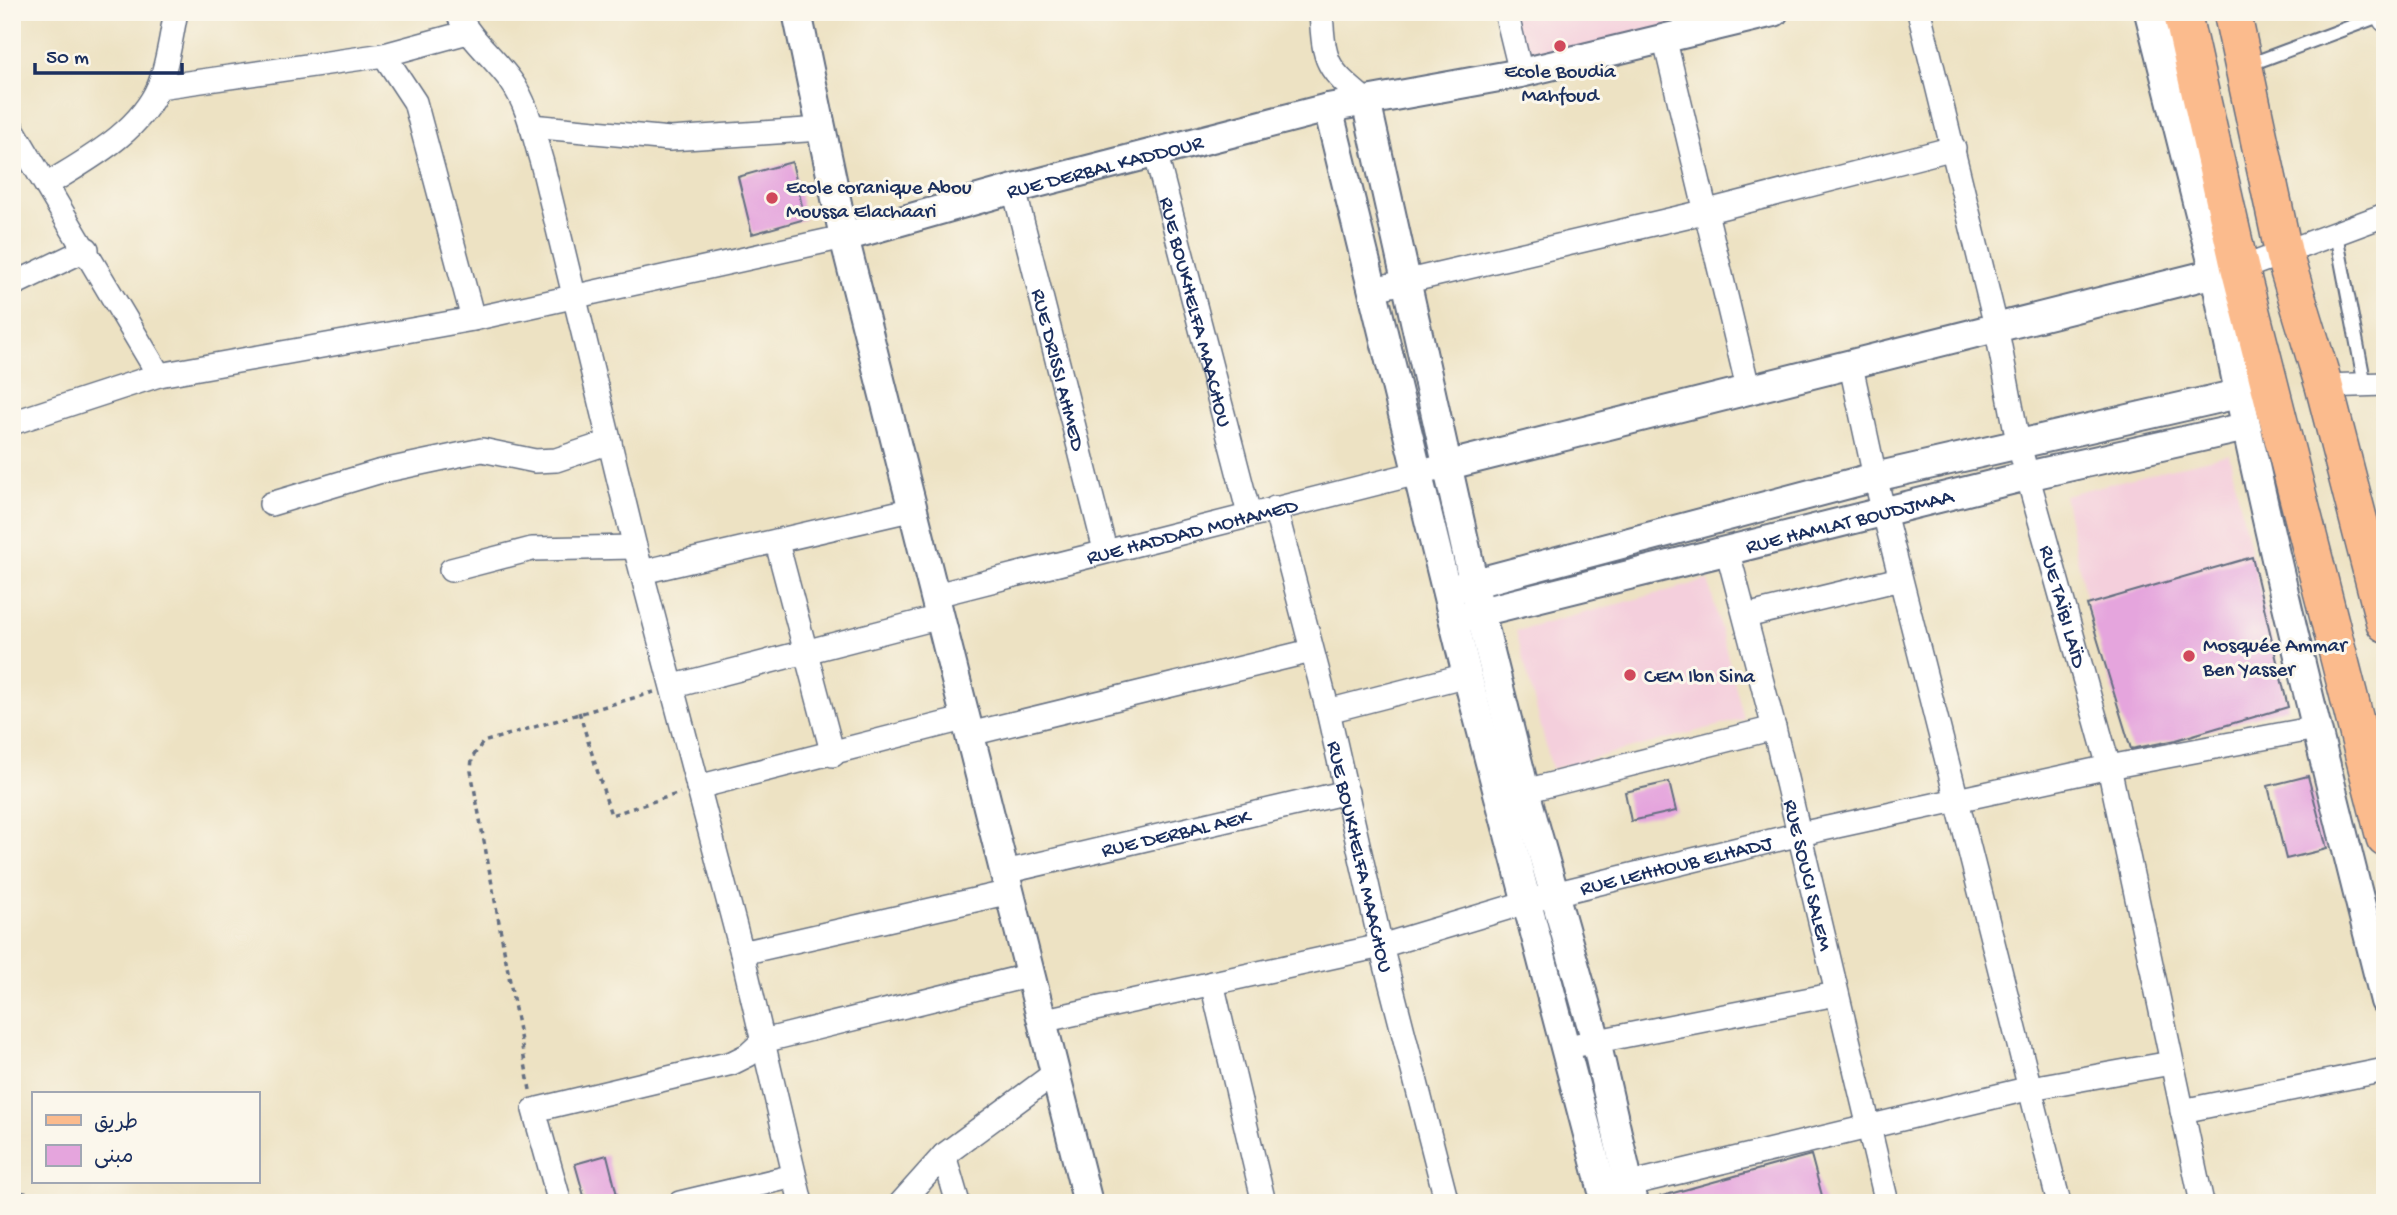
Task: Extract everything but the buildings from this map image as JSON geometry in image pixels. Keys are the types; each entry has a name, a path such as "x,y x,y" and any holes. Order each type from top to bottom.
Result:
{"main road":[{"path":"2182,12 2227,271 2385,838"},
{"path":"2232,12 2284,254 2324,386 2385,623"}],"street":[{"path":"48,184 97,153 131,125 149,105 159,87 176,12"},
{"path":"797,12 844,237 1088,1203"},
{"path":"1321,12 1323,47 1333,73 1366,101 1449,465 1461,587 1467,616 1525,791 1596,1041 1631,1193 2031,1088 2171,1063"},
{"path":"1506,12 1521,73"},
{"name":"RUE DERBAL KADDOUR","path":"844,237 1155,151 1328,108 1521,73 1664,37 1720,18 1774,12"},
{"name":"RUE TAÏBI LAÏD","path":"1919,12 1996,326 2018,442 2109,767 2202,1203"},
{"path":"2149,12 2227,271 2238,394 2316,728 2385,1001"},
{"path":"159,87 384,55 462,22 512,82 531,126 575,296 635,547 674,686 742,953 801,1203"},
{"path":"1664,37 1708,211 1749,392"},
{"path":"384,55 415,102 473,319"},
{"path":"1333,73 1328,108 1419,473 1461,587"},
{"path":"531,126 670,139 821,128"},
{"path":"16,142 48,184 159,375"},
{"path":"1374,289 1708,211 1954,148"},
{"name":"RUE BOUKHELFA MAACHOU","path":"1155,151 1249,514"},
{"name":"RUE DRISSI AHMED","path":"1014,189 1105,550"},
{"path":"1449,465 1749,392 1996,326 2227,271 2284,254 2385,215"},
{"path":"12,424 159,375 473,319 844,237"},
{"path":"12,285 87,249"},
{"path":"1851,366 1900,579 2059,1203"},
{"path":"2324,386 2375,384"},
{"name":"RUE HAMLAT BOUDJMAA","path":"1461,587 1875,477 2018,442 2238,394"},
{"name":"RUE HAMLAT BOUDJMAA","path":"1467,616 2027,476 2246,427"},
{"path":"271,505 377,472 482,450 535,461 556,460 610,442"},
{"name":"RUE HADDAD MOHAMED","path":"674,686 808,650 1105,550 1449,465"},
{"name":"RUE BOUKHELFA MAACHOU","path":"1275,508 1328,711 1381,946 1447,1203"},
{"path":"642,572 777,543 914,509"},
{"path":"777,543 808,650 833,755"},
{"path":"451,570 532,549 635,547"},
{"name":"RUE SOUCI SALEM","path":"1727,549 1800,834 1836,994 1871,1128 1886,1203"},
{"path":"1746,616 1900,579"},
{"path":"1467,616 1467,675 1567,1046 1606,1203"},
{"path":"698,787 1311,651"},
{"path":"1328,711 1467,675"},
{"path":"1525,791 1774,728"},
{"name":"RUE LEHHOUB ELHADJ","path":"1041,1021 1381,946 1554,894 1800,834 2109,767 2316,728"},
{"name":"RUE DERBAL AEK","path":"742,953 1347,792"},
{"path":"560,1203 534,1110 732,1063 748,1055 763,1041 1031,975"},
{"path":"1212,984 1264,1203"},
{"path":"1567,1046 1836,994"},
{"path":"2182,1111 2385,1070"},
{"path":"901,1203 944,1155 1055,1073"},
{"path":"944,1155 958,1203"},
{"path":"680,1203 713,1199 794,1176"}],"lane":[{"path":"2243,67 2383,16"},
{"path":"2336,234 2375,384"}],"path":[{"path":"534,1110 471,771 472,758 484,743 579,712 674,686"},
{"path":"579,712 611,815 698,787"},
{"path":"12,1190 65,1203"}],"shaded area":[{"name":"Ecole Boudia Mahfoud","path":"1505,12 1691,12 1693,23 1519,68"},
{"path":"2229,454 2252,557 2087,605 2064,495"},
{"name":"CEM Ibn Sina","path":"1708,580 1744,719 1552,769 1516,631"}],"place":[{"name":"Ecole Boudia Mahfoud","path":"1560,46"},
{"name":"Ecole coranique Abou Moussa Elachaari","path":"772,198"},
{"name":"Mosquée Ammar Ben Yasser","path":"2189,656"},
{"name":"CEM Ibn Sina","path":"1630,675"}]}
